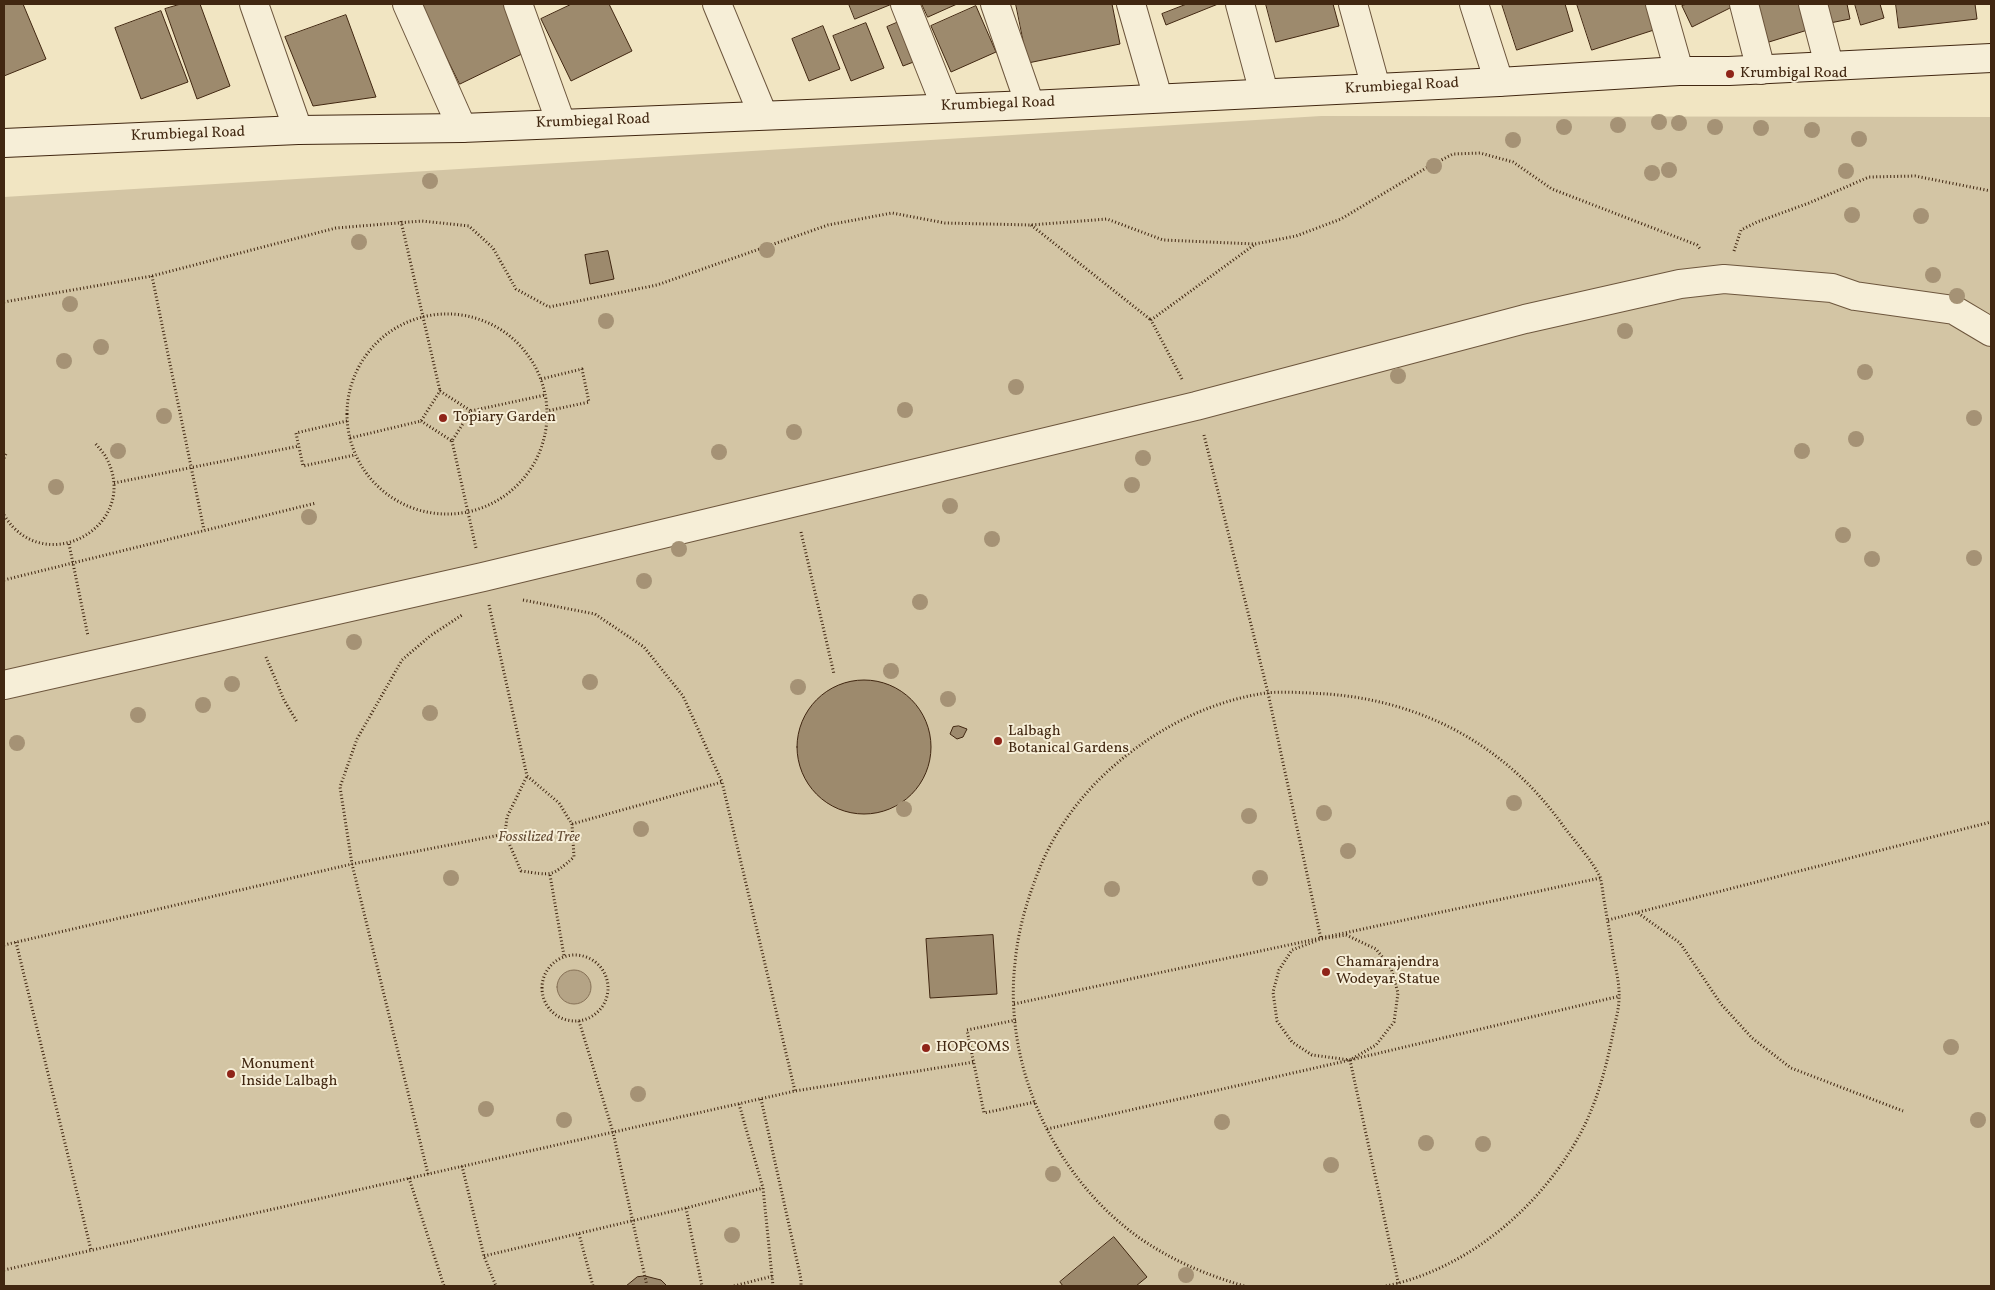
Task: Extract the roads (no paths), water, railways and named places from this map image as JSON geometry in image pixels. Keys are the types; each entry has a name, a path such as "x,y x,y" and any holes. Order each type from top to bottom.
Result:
{"street":[{"path":"254,4 298,130"},
{"path":"407,4 462,128"},
{"path":"518,4 561,123"},
{"path":"717,4 763,115"},
{"path":"905,4 946,107"},
{"path":"995,4 1030,105"},
{"path":"1130,4 1158,98"},
{"path":"1240,4 1264,93"},
{"path":"1353,4 1376,88"},
{"path":"1474,4 1499,82"},
{"path":"1660,4 1679,71"},
{"path":"1744,4 1761,70"},
{"path":"1813,4 1829,65"},
{"name":"Krumbiegal Road","path":"4,143 298,130 462,128 1030,105 1499,82 1679,71 1761,70 1991,58"},
{"path":"4,686 256,628 486,590 794,502 1196,406 1525,319 1680,284 1724,278 1832,288 1855,296 1954,310 1991,332"}],"place":[{"name":"Krumbigal Road","path":"1730,74"},
{"name":"Topiary Garden","path":"443,418"},
{"name":"Lalbagh Botanical Gardens","path":"998,741"},
{"name":"Chamarajendra Wodeyar Statue","path":"1326,972"},
{"name":"HOPCOMS","path":"926,1048"},
{"name":"Monument Inside Lalbagh","path":"231,1074"}],"park label":[{"name":"Fossilized Tree","path":"539,838"}]}
